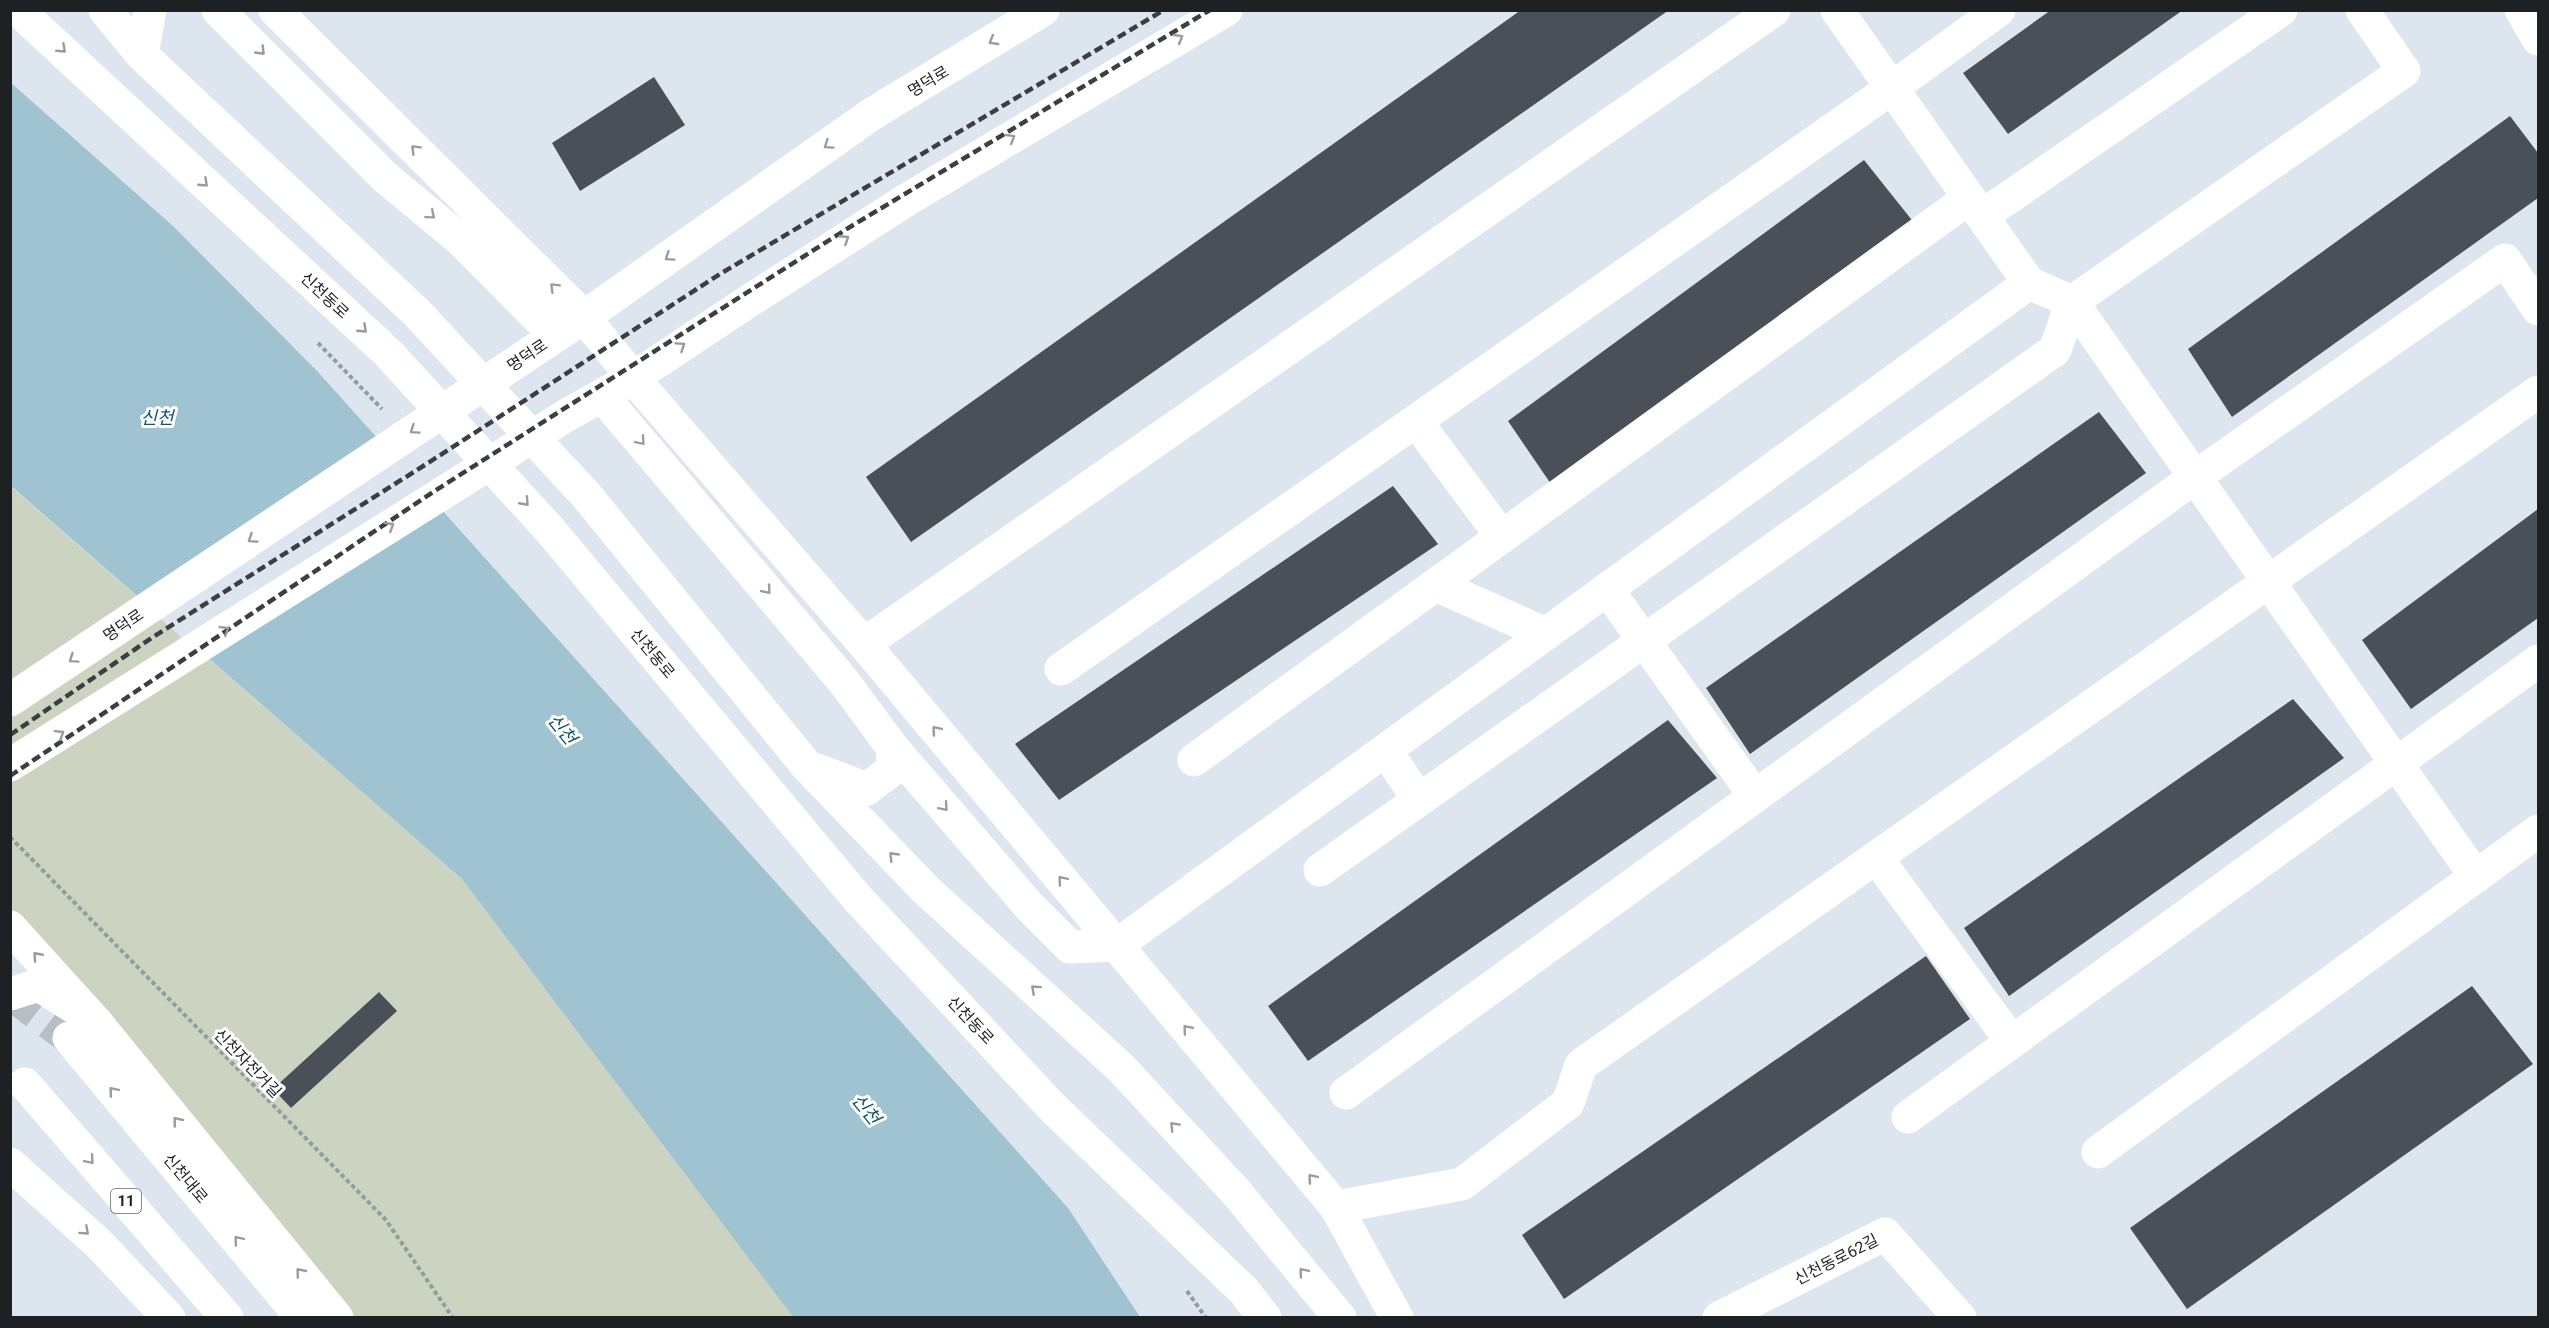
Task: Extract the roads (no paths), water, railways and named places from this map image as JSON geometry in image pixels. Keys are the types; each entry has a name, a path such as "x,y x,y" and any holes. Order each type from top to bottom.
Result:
{"main road":[{"name":"신천동로","path":"18,10 389,354 550,530 858,899 1053,1108 1245,1291 1265,1317"},
{"path":"93,10 124,33 417,313 586,495 806,765 926,890 1121,1068 1236,1192 1340,1317"},
{"path":"124,33 150,10"},
{"path":"218,10 228,17 386,178 461,240 556,336"},
{"path":"275,10 584,317 633,378 864,644 1336,1207 1397,1317"},
{"name":"명덕로","path":"10,700 584,317 872,114 1043,10"},
{"path":"10,765 567,416 603,397 908,199 1226,10"},
{"path":"864,644 1774,10"},
{"path":"1837,10 2030,283 2072,302 2476,877"},
{"path":"1061,669 1892,88 2000,10"},
{"path":"1194,760 1502,537 1976,207 2281,10"},
{"path":"1320,870 2055,350 2072,302 2404,71 2362,10"},
{"path":"2521,10 2538,39"},
{"path":"1346,1093 2195,477 2505,260 2538,309"},
{"path":"603,397 844,683 892,747 1030,907 1070,947 1117,945 2030,283"},
{"path":"1336,1207 1462,1184 1568,1103 1581,1065 2538,392"},
{"path":"1416,421 1502,537"},
{"path":"1436,585 1546,634"},
{"path":"1607,590 1755,796"},
{"path":"1908,1117 2538,661"},
{"path":"806,765 867,789 893,769 892,747"},
{"path":"1386,751 1419,800"},
{"path":"2098,1152 2538,831"},
{"path":"1876,857 2012,1042"},
{"path":"10,927 83,1030"},
{"path":"10,994 39,985 83,1030 337,1317"},
{"name":"신천대로","path":"83,1030 302,1317"},
{"name":"11","path":"25,1084 227,1317"},
{"path":"10,1164 99,1244 169,1317"},
{"name":"신천동로62길","path":"1719,1317 1885,1234 1960,1317"}],"water":[{"name":"신천","path":"10,82 173,226 318,372 1068,1208 1140,1317 793,1317 462,879 11,486"}],"tunnel":[{"path":"10,993 69,1038"}],"railway":[{"path":"10,735 153,637 720,274 1164,10"},
{"path":"10,776 433,492 850,227 1210,10"}]}
